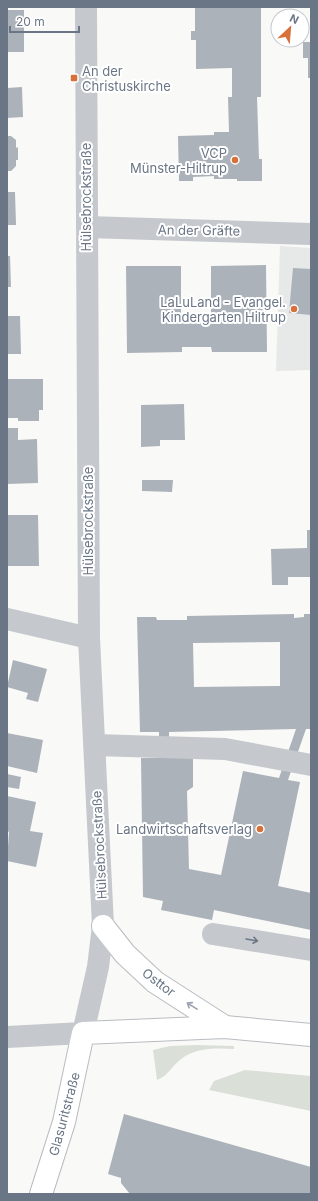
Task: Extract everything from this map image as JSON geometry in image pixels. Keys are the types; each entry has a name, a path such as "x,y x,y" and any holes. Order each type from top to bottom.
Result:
{"main road":[{"name":"Osttor","path":"103,926 125,954 155,982 225,1027"},
{"name":"Osttor","path":"83,1033 154,1028 225,1027 311,1036"},
{"name":"Glasuritstraße","path":"41,1194 64,1122 83,1033"}],"street":[{"name":"Hülsebrockstraße","path":"83,1033 98,967 103,926 89,638 86,7"},
{"name":"An der Gräfte","path":"87,227 311,234"},
{"path":"7,619 89,638"},
{"path":"95,745 226,749 311,766"},
{"path":"213,934 311,950"},
{"path":"7,1036 83,1033"}],"shaded area":[{"name":"LaLuLand - Evangel. Kindergarten Hiltrup","path":"280,246 311,248 311,370 276,371"},
{"path":"170,1046 234,1046 234,1049 206,1049 192,1053 180,1060 167,1074 157,1080 153,1050"},
{"path":"245,1070 311,1076 311,1111 209,1090 214,1081"}],"building":[{"path":"195,7 261,7 261,97 257,97 259,159 262,159 262,181 214,179 214,176 193,177 193,181 179,181 178,136 214,135 214,132 229,132 228,97 232,97 232,68 196,69 196,40 191,40 191,31 195,31"},
{"path":"7,10 24,10 24,52 7,52"},
{"path":"311,42 311,78 308,78 308,58 303,58 303,48 310,48"},
{"path":"22,87 23,117 7,118 7,88"},
{"path":"7,136 11,136 16,140 16,148 18,147 18,160 16,160 16,166 11,171 7,171"},
{"path":"7,192 15,192 16,225 7,225"},
{"path":"7,256 10,256 11,287 7,287"},
{"path":"266,265 267,352 212,352 211,347 182,347 182,352 127,353 126,266 181,266 181,318 211,318 211,266"},
{"path":"293,268 311,269 311,315 289,313"},
{"path":"7,316 20,316 21,354 7,354"},
{"path":"7,379 43,379 43,410 39,410 39,421 18,421 18,418 7,418"},
{"path":"184,404 185,440 160,440 160,446 141,447 141,405"},
{"path":"7,428 18,428 18,440 37,439 38,483 7,484"},
{"path":"142,480 173,480 172,492 142,491"},
{"path":"7,515 38,515 39,566 8,566"},
{"path":"307,530 311,530 311,577 288,577 288,585 272,585 271,549 307,548"},
{"name":"Landwirtschaftsverlag","path":"294,614 294,618 304,617 304,614 311,614 311,729 306,729 288,780 300,782 278,886 311,893 311,930 214,910 212,920 161,910 163,901 143,897 141,758 159,758 159,732 140,732 137,617 156,617 157,620 187,620 187,616","holes":["280,642 280,686 194,687 193,643","296,729 279,778 243,771 221,875 189,869 187,791 193,787 193,757 169,758 169,732"]},
{"path":"13,660 47,669 38,702 26,699 28,693 7,687"},
{"path":"7,733 43,740 37,773 7,766"},
{"path":"7,774 21,777 19,789 7,787"},
{"path":"7,796 36,802 30,831 43,833 36,867 7,861 9,832 7,831"},
{"path":"124,1114 311,1167 311,1194 130,1194 121,1183 121,1178 108,1174"}],"place":[{"name":"An der Christuskirche","path":"74,78"},
{"name":"VCP Münster-Hiltrup","path":"235,160"},
{"name":"LaLuLand - Evangel. Kindergarten Hiltrup","path":"294,309"},
{"name":"Landwirtschaftsverlag","path":"260,829"}]}
